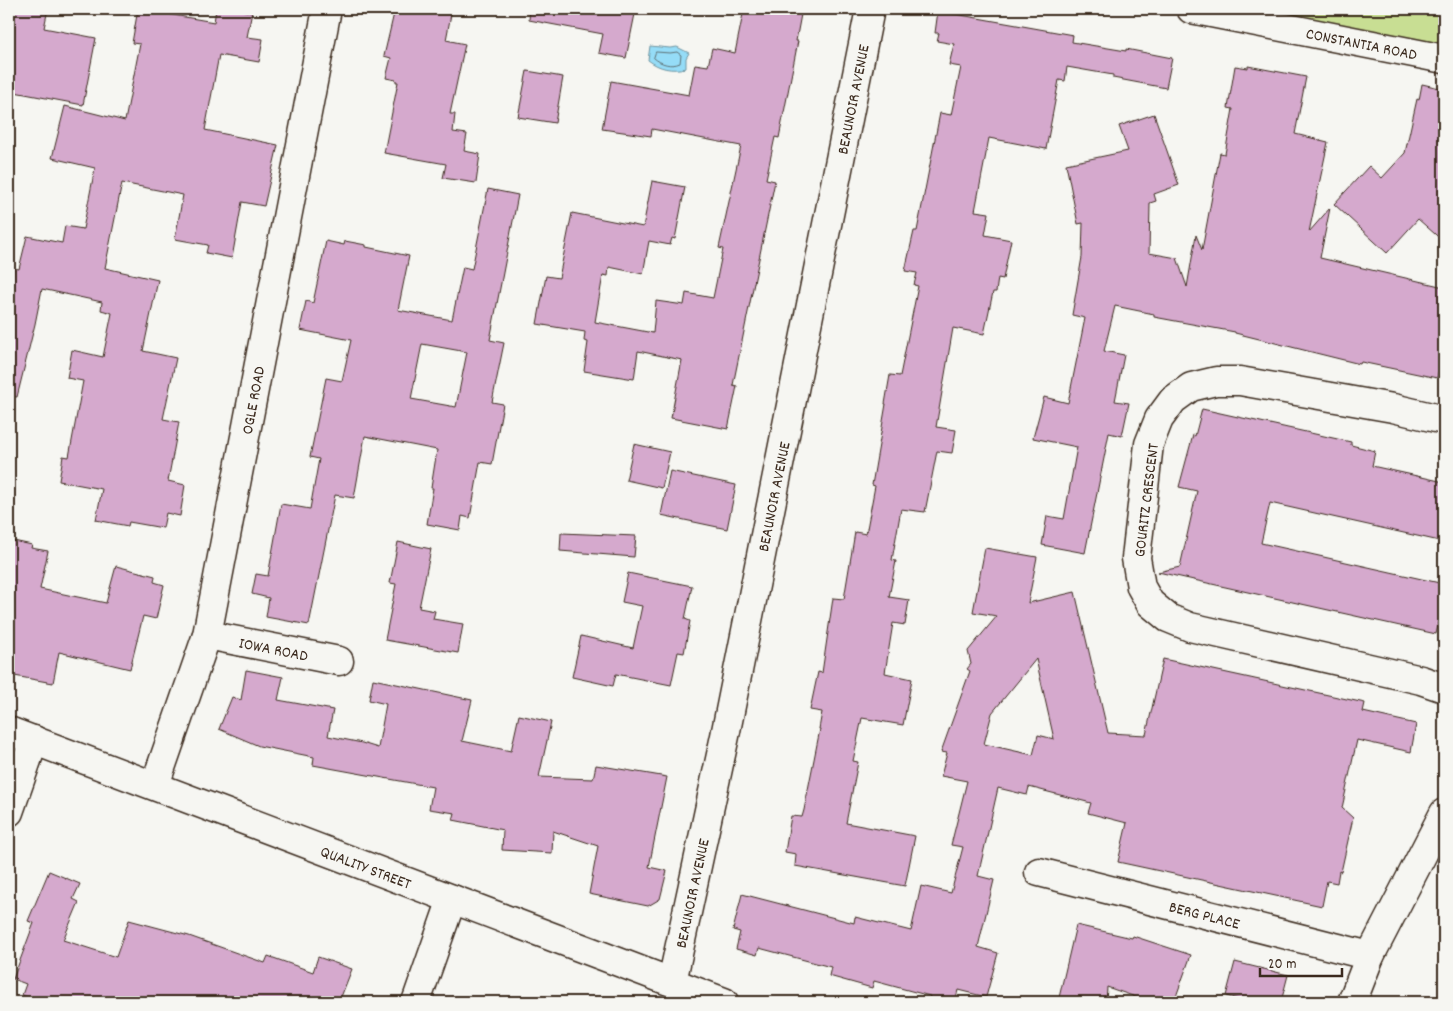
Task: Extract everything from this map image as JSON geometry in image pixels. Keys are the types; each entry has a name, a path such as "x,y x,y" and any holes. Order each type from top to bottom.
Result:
{"street":[{"name":"OGLE ROAD","path":"155,785 207,635 327,9"},
{"name":"BEAUNOIR AVENUE","path":"672,982 726,726 870,9"},
{"name":"CONSTANTIA ROAD","path":"1206,10 1444,59"},
{"name":"GOURITZ CRESCENT","path":"1444,420 1393,408 1240,381 1216,381 1190,387 1173,400 1159,419 1149,444 1136,558 1141,587 1150,603 1168,618 1190,627 1421,680 1444,688"},
{"name":"IOWA ROAD","path":"207,635 339,661"},
{"name":"QUALITY STREET","path":"9,731 724,1002"},
{"path":"9,812 34,740"},
{"path":"1352,1002 1370,956 1444,813"},
{"name":"BERG PLACE","path":"1039,872 1370,956"},
{"path":"416,1002 452,899"}],"green space":[{"path":"1251,9 1444,9 1444,45"}],"water":[{"path":"650,46 677,47 689,53 686,58 686,68 666,68 652,63 648,60"}],"building":[{"path":"9,9 48,9 44,28 96,38 83,105 9,91"},
{"path":"138,9 214,22 216,9 252,12 247,37 263,39 259,62 219,55 205,130 278,145 264,206 242,202 232,258 206,253 208,245 175,239 183,195 122,183 105,268 158,280 143,351 176,358 163,419 179,422 168,481 185,485 180,516 166,513 163,528 129,522 128,526 96,520 102,489 59,481 63,456 69,457 83,381 67,378 72,350 103,357 112,313 101,310 102,302 42,289 17,397 9,396 9,281 12,281 14,268 19,269 27,236 62,243 65,226 83,229 95,168 52,158 65,106 125,121 140,44 132,43"},
{"path":"395,9 452,9 446,40 465,44 450,114 455,114 453,132 467,134 464,151 480,154 476,183 443,178 446,164 384,153 398,82 386,78 391,58 384,56"},
{"path":"530,9 636,9 626,58 599,53 603,34 529,20"},
{"path":"744,9 802,9 796,41 798,41 779,138 775,137 766,179 775,181 733,385 737,386 728,429 671,418 682,360 638,351 634,379 584,371 588,342 584,341 585,332 537,324 546,276 559,278 572,213 643,227 652,181 685,187 675,239 672,238 670,245 649,241 643,274 609,267 608,276 603,275 595,322 653,333 656,301 684,305 686,293 713,298 723,249 719,248 741,146 652,129 651,136 602,129 611,81 689,95 695,64 708,66 712,48 735,53"},
{"path":"938,11 1073,35 1072,42 1126,51 1126,49 1172,58 1166,88 1113,78 1113,75 1067,67 1065,81 1059,80 1046,149 989,138 975,211 989,213 985,235 1011,240 1003,279 998,278 996,292 993,292 984,334 953,328 936,427 956,430 952,453 937,451 925,512 901,509 892,560 896,561 889,597 909,600 905,625 893,623 885,673 912,679 903,725 862,718 853,761 858,762 846,823 915,836 905,886 795,866 796,854 785,852 791,816 802,817 804,810 820,729 822,712 810,710 818,672 822,673 833,598 844,599 855,532 866,534 875,486 872,485 890,375 900,376 918,286 914,285 917,273 905,271 914,231 917,231 940,113 951,115 961,67 949,65 954,44 937,41 939,33 935,33"},
{"path":"1235,66 1248,68 1248,66 1306,77 1295,134 1328,142 1309,232 1330,208 1320,258 1444,287 1444,345 1437,378 1361,362 1360,364 1235,332 1154,317 1154,314 1115,306 1104,351 1124,355 1115,401 1129,403 1122,436 1109,433 1085,553 1042,545 1047,516 1064,519 1077,447 1033,438 1044,397 1068,403 1085,318 1072,315 1082,257 1083,223 1078,224 1066,164 1128,151 1119,126 1154,114 1179,185 1154,194 1156,201 1150,203 1149,253 1177,258 1187,287 1196,235 1202,250 1220,153 1225,154 1233,109 1228,108"},
{"path":"527,71 563,77 555,123 518,117"},
{"path":"1422,84 1444,89 1444,242 1418,219 1387,253 1334,204 1369,166 1382,178 1405,153"},
{"path":"488,189 518,195 490,340 504,343 492,402 503,404 492,464 480,462 470,518 462,516 460,530 427,524 437,450 365,436 354,498 335,495 309,625 266,617 269,598 252,594 256,574 268,576 281,504 310,509 319,459 310,457 326,378 342,381 351,340 300,330 306,301 313,303 326,241 344,245 345,241 409,256 398,310 452,320 463,267 472,269","holes":["422,344 467,352 456,407 411,399"]},
{"path":"1202,409 1351,442 1351,445 1375,451 1372,466 1444,482 1444,542 1270,503 1261,543 1444,584 1444,623 1439,622 1436,634 1158,572 1180,567 1197,491 1179,487"},
{"path":"634,444 670,452 662,488 626,480"},
{"path":"670,471 736,485 727,529 661,515"},
{"path":"561,533 636,536 634,557 560,551"},
{"path":"9,540 32,545 31,548 48,551 40,589 106,603 116,566 155,576 154,582 164,585 156,619 143,616 130,669 59,652 53,683 9,675"},
{"path":"398,542 431,549 419,608 435,611 433,619 463,624 458,653 385,640 396,584 390,583"},
{"path":"985,548 1037,557 1028,603 1075,592 1108,733 1146,735 1163,659 1365,703 1363,712 1416,724 1411,752 1357,740 1342,808 1353,818 1341,872 1339,871 1337,883 1327,881 1322,906 1118,862 1127,823 1088,813 1091,803 1029,787 1027,795 998,788 978,876 994,880 978,947 998,953 986,997 958,990 955,1002 928,1002 930,996 874,981 872,988 829,976 831,967 759,948 757,955 736,949 740,932 733,930 742,894 854,923 855,917 911,931 921,886 951,893 963,847 951,845 967,781 941,776 947,753 941,752 970,671 967,669 971,664 968,651 997,616 973,612","holes":["1036,659 1054,739 1038,735 1033,755 984,744 992,713"]},
{"path":"628,573 692,586 685,619 690,621 684,653 678,652 671,685 616,674 613,686 572,677 581,636 633,648 642,606 622,602"},
{"path":"246,670 283,677 278,700 333,710 328,736 378,748 386,704 369,700 373,679 472,700 462,741 511,751 519,715 551,722 539,777 593,779 596,765 667,777 649,867 667,871 660,899 648,906 589,894 598,846 553,831 552,853 502,850 503,830 453,820 455,813 429,809 433,787 313,765 314,757 259,746 219,729 232,697 241,700"},
{"path":"49,871 80,884 73,899 79,902 63,940 116,957 129,920 189,936 265,963 268,956 313,972 318,957 352,969 339,1002 42,1002 22,995 26,984 13,979 34,923 28,921"},
{"path":"1076,925 1132,938 1133,936 1191,955 1174,1002 1150,1002 1107,987 1106,1002 1058,1002"},
{"path":"1235,962 1288,975 1281,1002 1252,1002 1226,996"}]}
